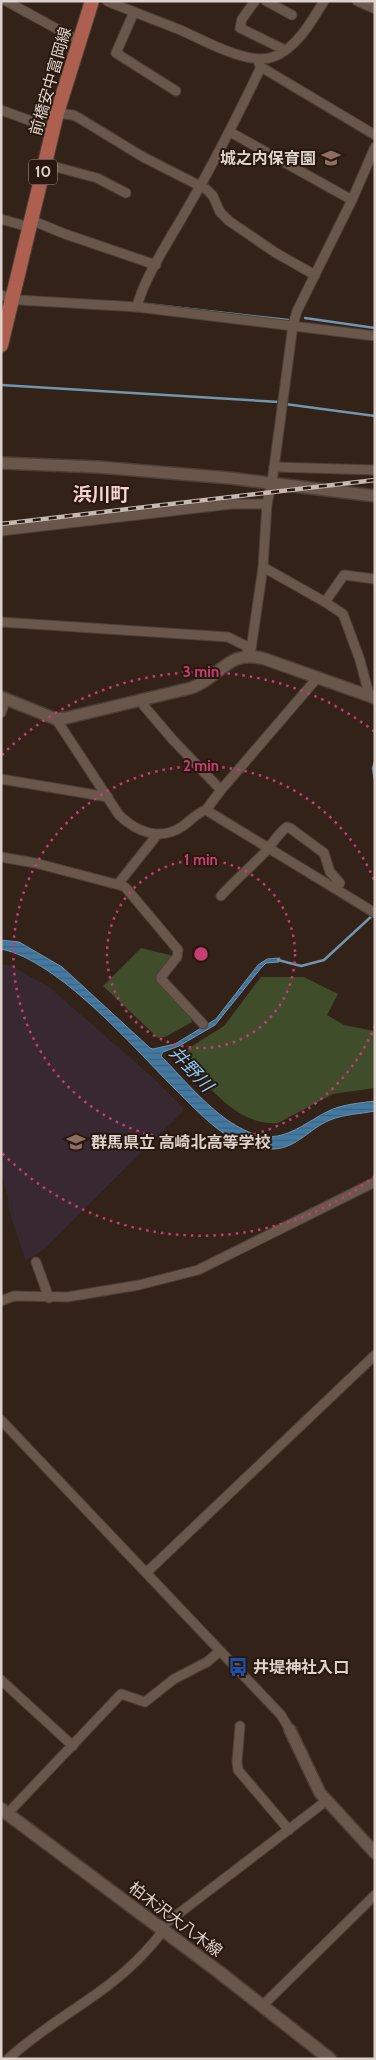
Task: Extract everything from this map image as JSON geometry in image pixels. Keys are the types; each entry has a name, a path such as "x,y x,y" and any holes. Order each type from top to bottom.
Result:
{"main road":[{"name":"前橋安中富岡線","path":"1,346 7,296 30,223 57,113 92,1"},
{"name":"柏木沢大八木線","path":"5,1811 330,2059"}],"street":[{"path":"6,1 79,41"},
{"path":"107,1 259,63 375,135"},
{"path":"255,1 242,19 240,28 285,50"},
{"path":"266,1 292,14"},
{"path":"136,307 156,265 230,132 259,63 285,50 298,39 324,1"},
{"path":"358,1 375,10"},
{"path":"134,12 116,53 176,91"},
{"path":"1,110 53,130"},
{"path":"57,113 73,115 143,157 200,186 213,196 220,212 229,221 276,253 315,275"},
{"path":"230,132 352,200"},
{"path":"250,656 263,567 267,504 274,467 293,325 375,147"},
{"path":"45,164 97,178 126,193"},
{"path":"1,219 30,223 156,265"},
{"path":"7,296 26,301 136,307 375,336"},
{"path":"1,463 98,468 271,483 375,496"},
{"path":"274,467 375,470"},
{"path":"1,531 232,504 267,504"},
{"path":"263,567 343,614 372,697"},
{"path":"325,602 344,575 375,579"},
{"path":"1,622 228,637 246,646 250,656"},
{"path":"1,712 4,698 56,719 142,701 198,686 231,661 250,656 318,677 372,697"},
{"path":"56,719 125,820 156,835 169,834 206,810 318,677"},
{"path":"142,701 144,706 173,740 221,790"},
{"path":"1,779 108,797"},
{"path":"206,810 373,912"},
{"path":"221,896 268,849 286,827 324,853 330,872 340,883 334,888"},
{"path":"118,884 156,835"},
{"path":"1,857 35,863 118,884 126,888 178,950 177,957 160,976 200,1026"},
{"path":"1,1301 14,1296 67,1297 139,1285 198,1270 375,1182"},
{"path":"36,1262 49,1298"},
{"path":"147,1572 375,1355"},
{"path":"1,1420 281,1715 326,1801 375,1854"},
{"path":"5,1811 73,1746 121,1694 145,1702 174,1679 207,1662 220,1651"},
{"path":"1,1680 73,1746"},
{"path":"240,1726 236,1762 238,1770 289,1830"},
{"path":"8,2059 32,2038 113,1983 130,1969 163,1930 165,1924 326,1801"},
{"path":"262,2006 375,1895"}],"shaded area":[{"name":"群馬県立 高崎北高等学校","path":"1,964 10,965 49,987 152,1077 183,1108 183,1111 43,1250 26,1261 9,1211 8,1196 1,1174"}],"green space":[{"path":"141,948 174,956 157,975 156,979 190,1016 192,1022 165,1037 158,1038 103,986"},
{"path":"261,977 304,977 338,994 327,1015 344,1025 375,1031 375,1088 333,1094 278,1123 266,1123 245,1116 219,1097 184,1062 179,1054 224,1026"}],"water":[{"path":"1,940 19,942 62,967 153,1049 175,1044 216,1019 258,965 267,959 280,958 279,962 266,963 261,968 215,1025 179,1046 163,1052 161,1056 215,1110 231,1123 248,1132 265,1136 282,1135 333,1109 354,1104 375,1101 375,1111 347,1115 330,1120 297,1141 282,1148 259,1148 244,1144 231,1138 207,1120 116,1029 70,987 47,970 23,957 1,949"}],"waterway":[{"path":"146,304 288,320"},
{"path":"305,318 375,328"},
{"path":"1,385 279,402"},
{"path":"285,404 375,416"},
{"path":"375,762 373,768 375,780"},
{"path":"278,960 301,966 324,960 374,914"}],"railway":[{"path":"1,524 375,480"}],"place":[{"name":"城之内保育園","path":"331,158"},
{"name":"群馬県立 高崎北高等学校","path":"76,1142"},
{"name":"井堤神社入口","path":"238,1667"}],"district":[{"name":"浜川町","path":"101,494"}],"water label":[{"name":"井野川","path":"191,1069"}]}
